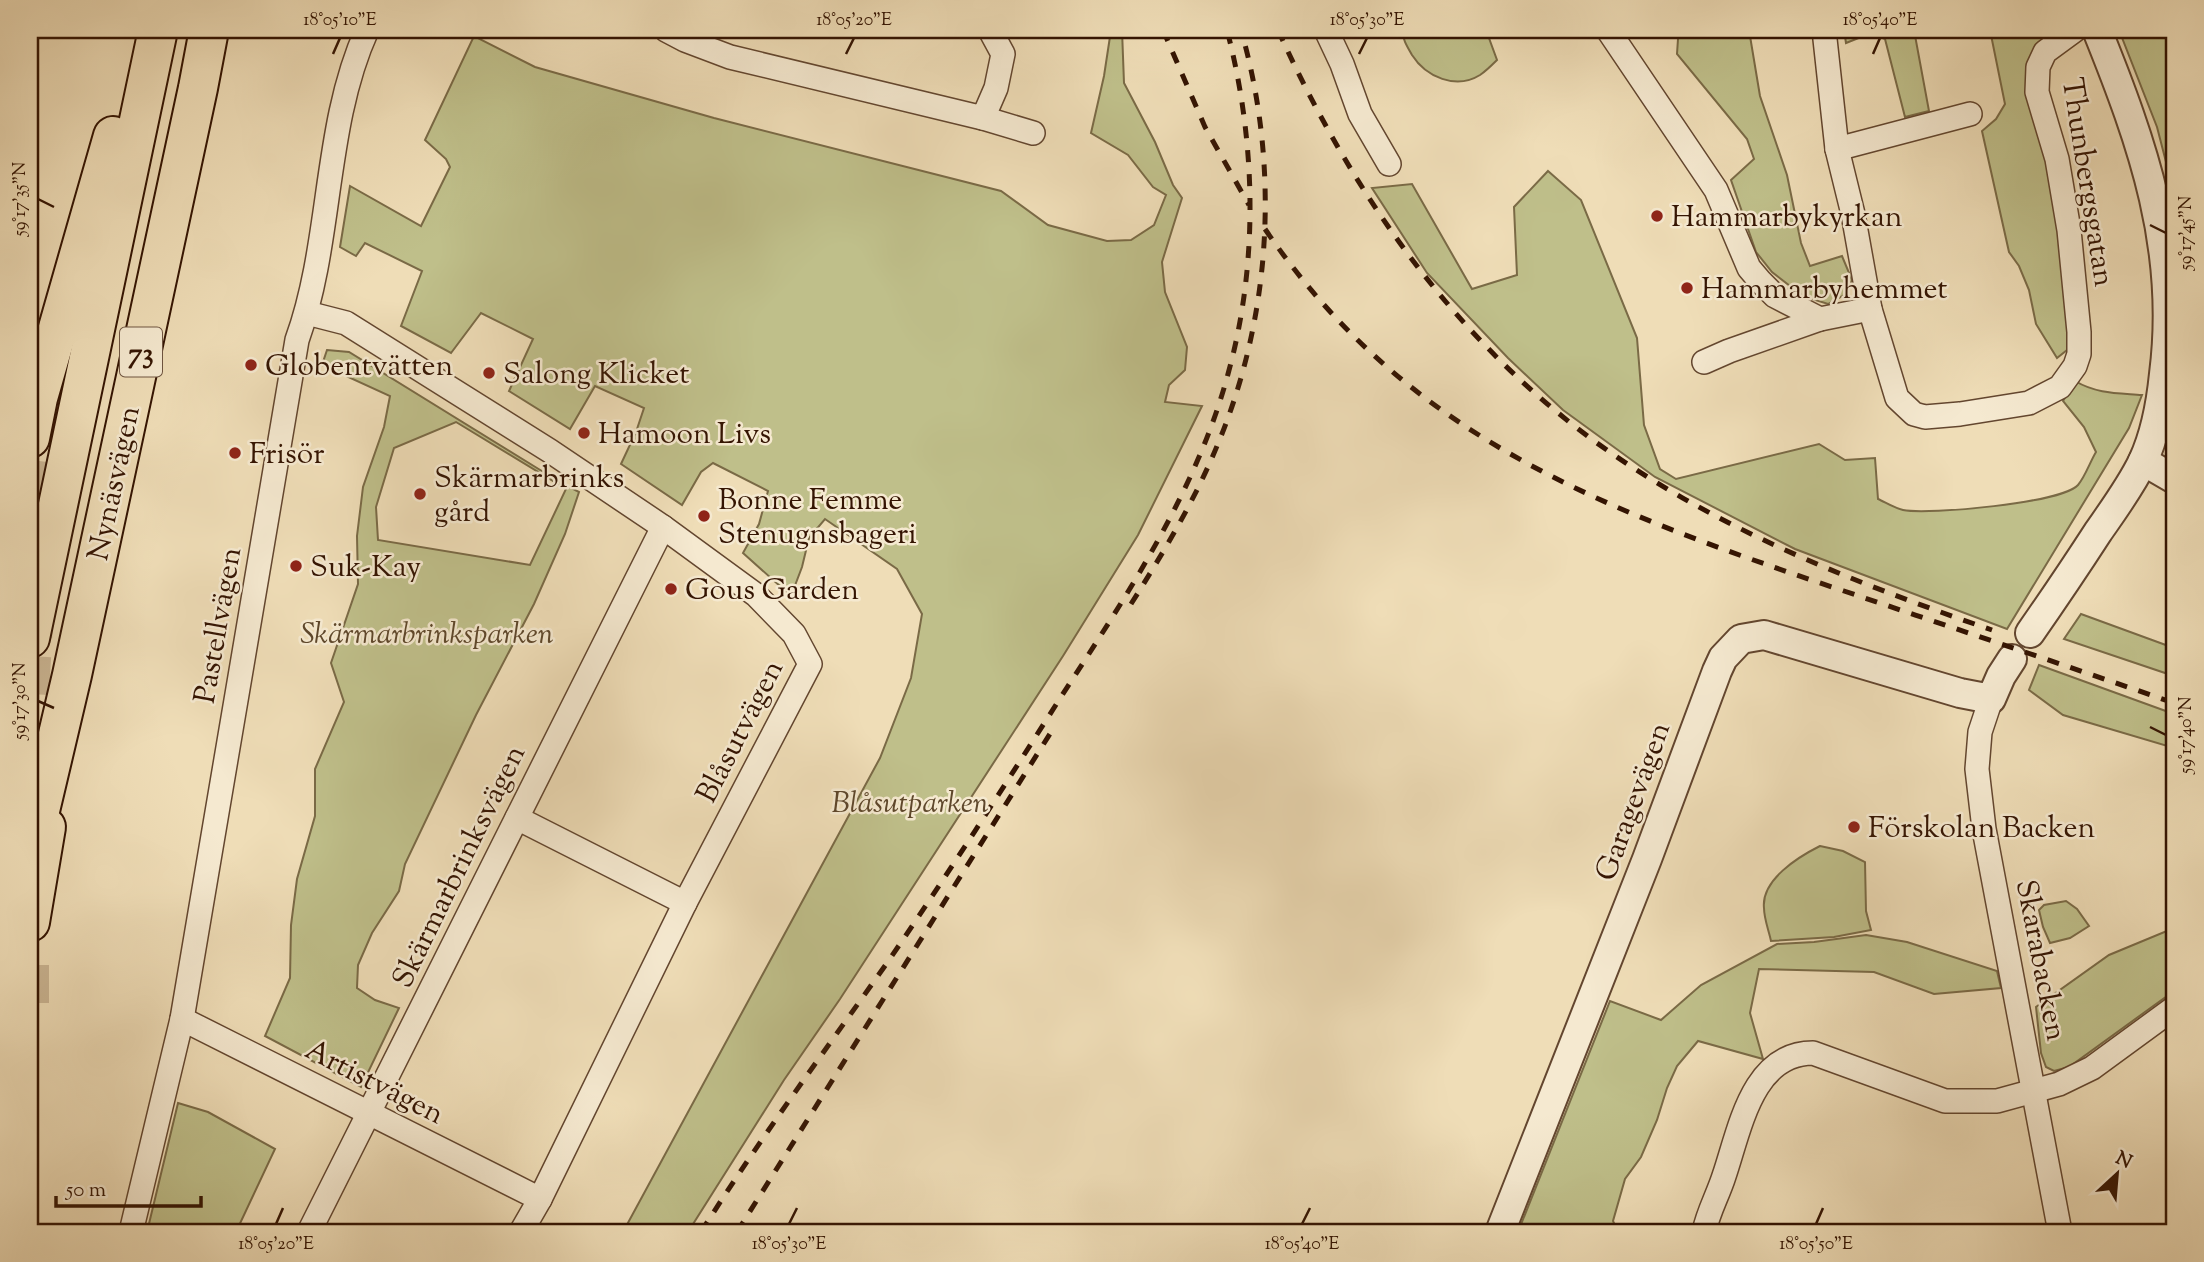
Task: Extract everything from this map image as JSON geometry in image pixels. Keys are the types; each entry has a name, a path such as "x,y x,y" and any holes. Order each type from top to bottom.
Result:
{"highway":[{"path":"30,438 34,387 143,30"},
{"name":"Nynäsvägen","path":"30,638 158,30"},
{"name":"Nynäsvägen","path":"30,853 72,675 209,30"},
{"path":"30,559 51,440 51,427 34,387"},
{"path":"30,922 72,675"}],"street":[{"name":"Pastellvägen","path":"131,1232 182,1019 297,340 307,309 333,155 358,52 368,30"},
{"path":"666,30 730,57 985,114 1033,133"},
{"path":"985,114 996,89 1003,54 990,30"},
{"path":"1326,30 1360,114 1389,164"},
{"path":"1608,30 1716,190 1749,268 1775,296 1820,319"},
{"name":"Thunbergsgatan","path":"1824,30 1837,149 1853,214 1870,309 1897,398 1914,414 1925,417 2029,403 2060,387 2075,366 2079,354 2077,290 2057,159 2037,92 2038,67 2045,52 2075,30"},
{"path":"2030,633 2143,461 2156,426 2168,343 2166,266 2151,177 2122,90 2097,30"},
{"path":"1837,149 1970,114"},
{"name":"Blåsutvägen","path":"307,309 346,323 550,451 663,527 756,595 794,634 810,664 685,903 540,1199 521,1232"},
{"path":"1704,362 1820,319 1870,309"},
{"path":"2143,461 2174,479"},
{"name":"Skärmarbrinksvägen","path":"309,1232 663,527"},
{"name":"Garagevägen","path":"1500,1232 1647,859 1709,688 1723,658 1731,649 1741,639 1764,635 1959,693 1991,699"},
{"path":"1991,699 2012,659"},
{"name":"Skarabacken","path":"1991,699 1980,732 1977,769 1984,829 2060,1232"},
{"path":"517,818 685,903"},
{"path":"1704,1232 1750,1099 1762,1078 1782,1059 1797,1053 1813,1053 1945,1101 1997,1101 2059,1084 2092,1068 2174,1008"},
{"name":"Artistvägen","path":"182,1019 540,1199"}],"green space":[{"name":"Blåsutparken","path":"1111,30 1122,30 1124,83 1155,142 1173,185 1182,198 1162,262 1165,292 1187,347 1185,370 1169,385 1165,402 1202,406 1138,535 1063,656 840,999 784,1080 688,1232 623,1232 880,758 911,678 922,614 897,569 825,519 809,538 791,596 743,553 759,524 768,491 713,463 701,472 682,505 621,464 644,408 595,386 570,429 509,391 533,339 481,313 451,353 401,326 422,271 365,243 356,256 340,247 350,186 421,226 450,167 446,159 425,140 474,36 535,67 714,118 1001,191 1048,225 1107,241 1131,240 1154,225 1166,195 1153,187 1128,155 1091,133"},
{"path":"1402,30 1447,30 1452,33 1457,30 1486,30 1497,60 1471,79 1442,79 1418,63 1407,46"},
{"path":"1674,30 1749,30 1760,96 1787,175 1801,243 1810,266 1842,256 1852,280 1846,294 1828,304 1803,296 1772,272 1756,252 1731,180 1754,159 1747,139 1677,54 1678,39"},
{"path":"1844,30 1914,30 1929,111 1905,117 1885,39 1871,33 1846,43"},
{"path":"1990,30 2053,30 2044,64 2072,346 2057,358 2036,324 2029,290 2019,266 2009,252 1982,131 1996,119 2005,104"},
{"path":"2119,30 2174,30 2174,193 2157,127"},
{"path":"1548,171 1581,200 1637,338 1644,425 1660,469 1676,479 1819,444 1845,460 1875,458 1878,499 1903,510 1939,511 2022,502 2067,491 2078,485 2096,452 2084,427 2063,401 2075,381 2100,391 2142,395 2129,428 2007,629 1795,549 1655,477 1563,410 1508,358 1427,273 1372,188 1412,184 1472,289 1517,275 1514,207"},
{"name":"Skärmarbrinksparken","path":"327,350 349,352 579,492 565,534 534,604 476,715 405,864 399,891 372,933 358,965 357,988 375,1000 399,1008 361,1087 265,1036 290,978 291,925 297,879 315,816 315,769 344,702 331,663 358,584 357,536 363,487 384,427 390,396 322,365","holes":["456,422 566,489 530,565 378,540 376,507 394,448"]},
{"path":"2081,614 2174,648 2174,676 2064,639"},
{"path":"2039,665 2174,714 2174,748 2063,715 2029,690"},
{"path":"1820,846 1843,851 1865,862 1866,911 1871,930 1834,937 1771,941 1764,908 1768,888 1792,863"},
{"path":"2066,901 2077,909 2089,926 2070,938 2050,943 2039,910 2044,905"},
{"path":"2174,928 2174,991 2069,1067 2054,1071 2046,1067 2041,1053 2036,1007 2109,955"},
{"path":"1866,935 1907,942 1997,971 2001,988 1934,994 1874,972 1759,969 1750,1013 1763,1059 1698,1041 1677,1066 1641,1157 1625,1179 1613,1221 1618,1232 1518,1232 1610,1001 1661,1020 1701,985 1777,944"},
{"path":"178,1103 208,1112 275,1149 236,1232 147,1232"}],"tunnel":[{"path":"44,500 66,348"},
{"path":"30,694 35,605"},
{"path":"30,965 30,1011"}],"railway":[{"path":"1163,30 1205,127 1249,205"},
{"path":"701,1232 887,963 996,799 1133,583 1178,503 1197,461 1228,374 1238,332 1249,245 1250,202 1244,115 1227,30"},
{"path":"1131,604 1177,527 1217,446 1235,396 1259,293 1265,187 1261,134 1241,30"},
{"path":"1278,30 1341,153 1377,211 1417,266 1460,319 1508,368 1559,413 1614,455 1658,483 1750,533 1845,576 1992,630"},
{"path":"1265,229 1322,302 1384,364 1450,416 1522,460 1597,498 1758,562 2174,703"},
{"path":"737,1232 1053,729"}],"place":[{"name":"Hammarbykyrkan","path":"1657,216"},
{"name":"Hammarbyhemmet","path":"1687,288"},
{"name":"Globentvätten","path":"251,365"},
{"name":"Salong Klicket","path":"489,373"},
{"name":"Hamoon Livs","path":"584,433"},
{"name":"Frisör","path":"235,453"},
{"name":"Skärmarbrinks gård","path":"420,494"},
{"name":"Bonne Femme Stenugnsbageri","path":"704,516"},
{"name":"Suk-Kay","path":"296,566"},
{"name":"Gous Garden","path":"671,589"},
{"name":"Förskolan Backen","path":"1854,827"}]}
